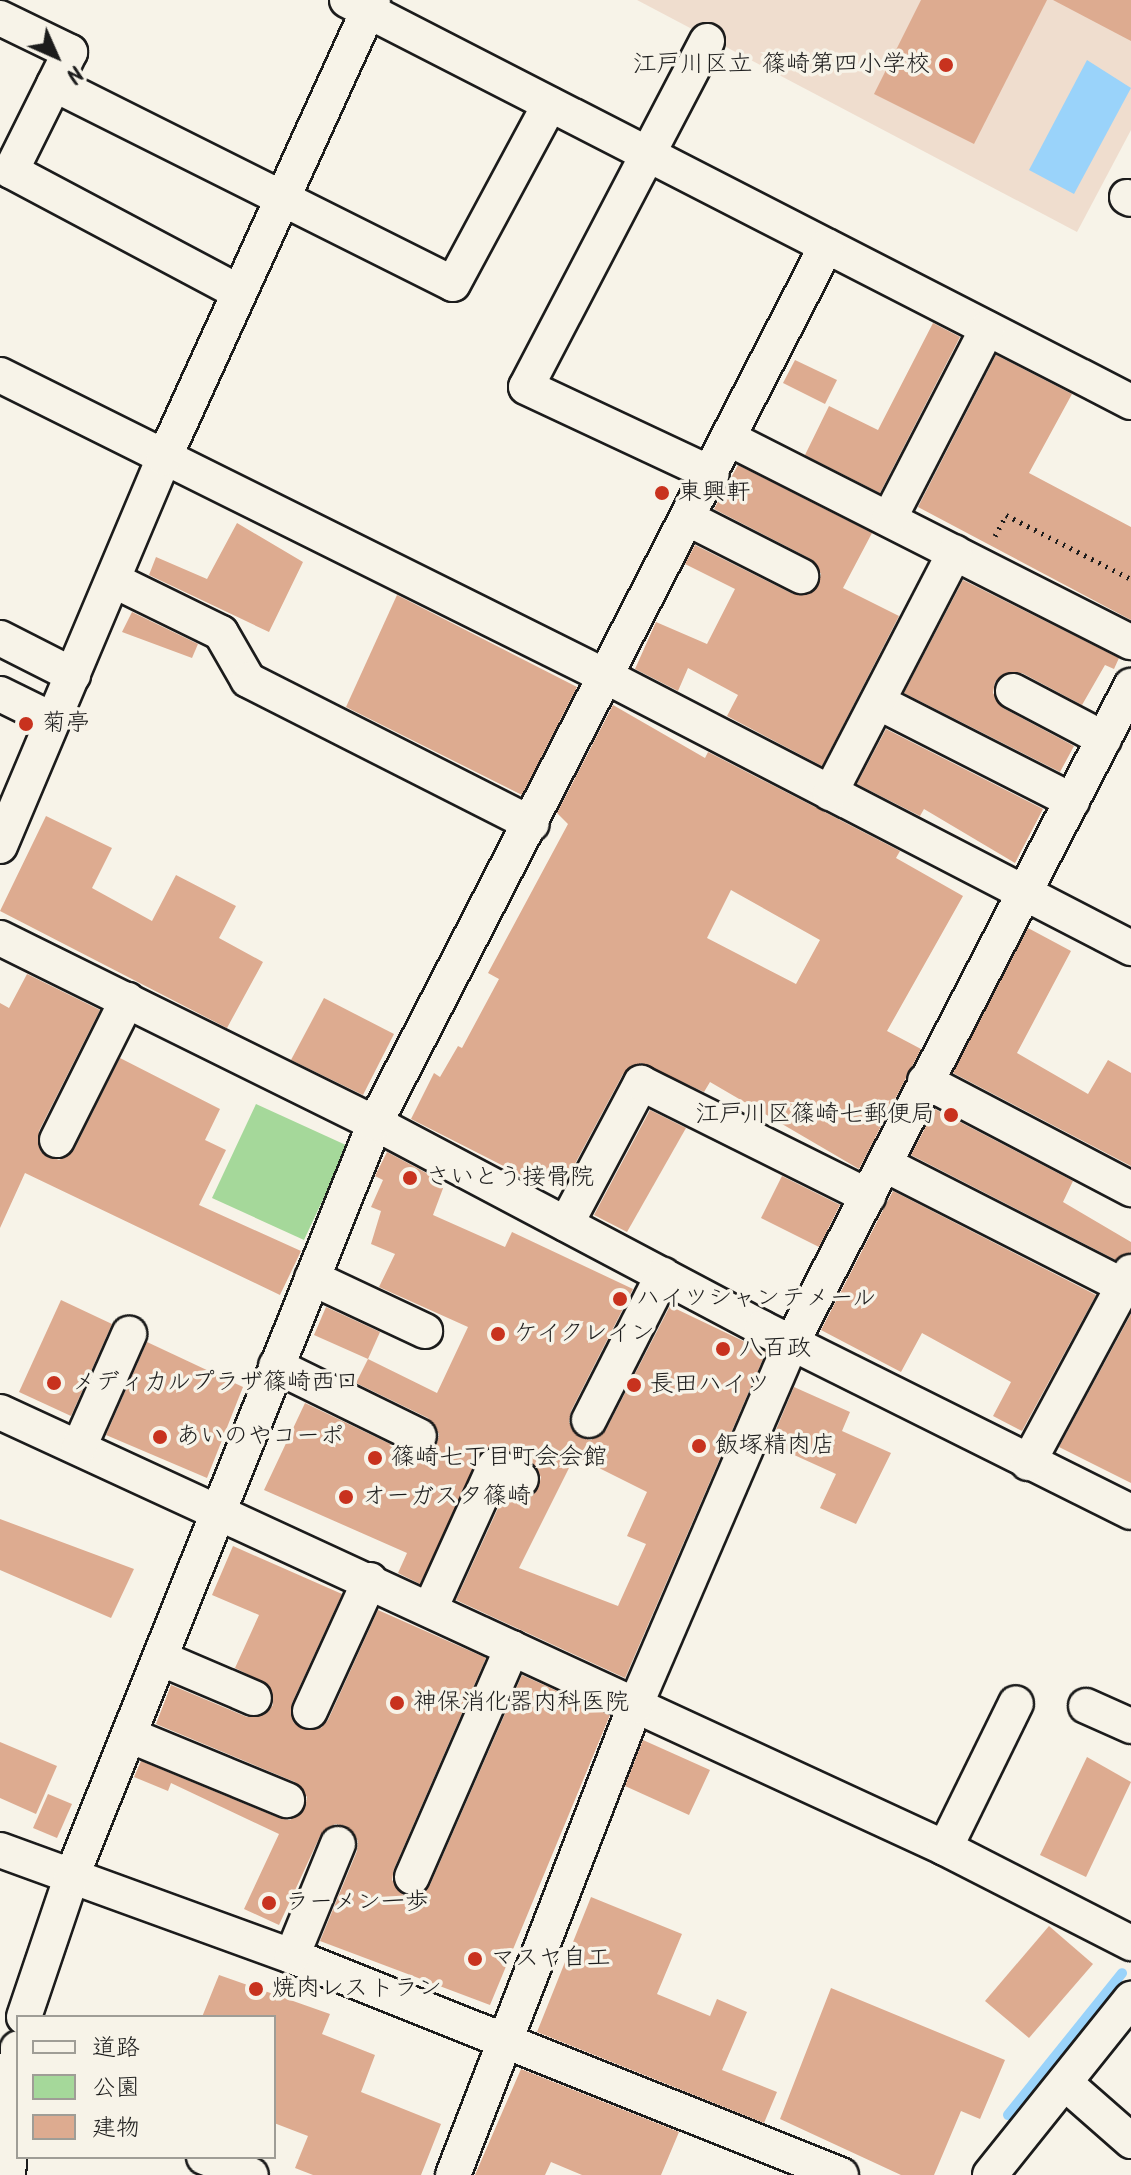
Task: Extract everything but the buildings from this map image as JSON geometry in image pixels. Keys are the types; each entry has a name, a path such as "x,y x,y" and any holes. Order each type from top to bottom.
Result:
{"street":[{"path":"0,846 164,458 280,198 362,3 646,154 1131,402"},
{"path":"0,18 70,52 54,84 10,149 11,171 239,292"},
{"path":"707,41 526,387 712,474"},
{"path":"54,84 453,284 550,104"},
{"path":"25,2015 71,1878 375,1123 609,678 826,247"},
{"path":"889,519 987,329"},
{"path":"0,375 609,678 1131,948"},
{"path":"730,439 1131,642"},
{"path":"689,519 801,576"},
{"path":"830,793 878,702 967,559"},
{"path":"113,580 221,633 248,680 532,824"},
{"path":"0,638 73,675"},
{"path":"453,2175 635,1706 791,1344 1131,686"},
{"path":"1013,691 1104,739"},
{"path":"0,694 53,720"},
{"path":"878,702 1072,801"},
{"path":"0,938 375,1123 791,1344 1131,1512"},
{"path":"57,1140 127,1000"},
{"path":"925,1081 1131,1189"},
{"path":"566,1224 641,1083 868,1196"},
{"path":"884,1164 1127,1279 1028,1463"},
{"path":"589,1420 663,1275"},
{"path":"312,1278 425,1331"},
{"path":"79,1447 129,1334"},
{"path":"276,1366 419,1436"},
{"path":"0,1412 219,1509 635,1706 945,1848 1131,1943"},
{"path":"430,1609 495,1466 521,1479"},
{"path":"310,1711 370,1580"},
{"path":"412,1877 512,1648"},
{"path":"160,1658 254,1698"},
{"path":"945,1848 1016,1703"},
{"path":"1086,1706 1131,1726"},
{"path":"129,1735 287,1800"},
{"path":"292,1956 338,1844"},
{"path":"0,1850 292,1956 841,2175"},
{"path":"990,2175 1131,1999"},
{"path":"1065,2083 1131,2141"},
{"path":"8,2175 16,2085"},
{"path":"209,2159 251,2175"}],"path":[{"path":"967,559 1006,515 1131,579"}],"shaded area":[{"name":"江戸川区立 篠崎第四小学校","path":"637,0 1131,0 1131,130 1077,232"}],"green space":[{"path":"256,1104 348,1146 304,1240 212,1198"}],"water":[{"path":"1087,60 1131,88 1074,194 1029,170"}],"waterway":[{"path":"1008,2115 1122,1973"}],"place":[{"name":"江戸川区立 篠崎第四小学校","path":"946,65"},
{"name":"東興軒","path":"662,493"},
{"name":"菊亭","path":"26,724"},
{"name":"江戸川区篠崎七郵便局","path":"951,1115"},
{"name":"さいとう接骨院","path":"410,1178"},
{"name":"ハイツシャンテメール","path":"620,1299"},
{"name":"ケイクレイン","path":"498,1334"},
{"name":"八百政","path":"723,1349"},
{"name":"メディカルプラザ篠崎西口","path":"54,1383"},
{"name":"長田ハイツ","path":"634,1385"},
{"name":"あいのやコーポ","path":"160,1437"},
{"name":"飯塚精肉店","path":"699,1446"},
{"name":"篠崎七丁目町会会館","path":"375,1458"},
{"name":"オーガスタ篠崎","path":"346,1497"},
{"name":"神保消化器内科医院","path":"397,1703"},
{"name":"ラーメン一歩","path":"269,1903"},
{"name":"マスヤ自工","path":"475,1959"},
{"name":"焼肉レストラン","path":"256,1989"}]}
